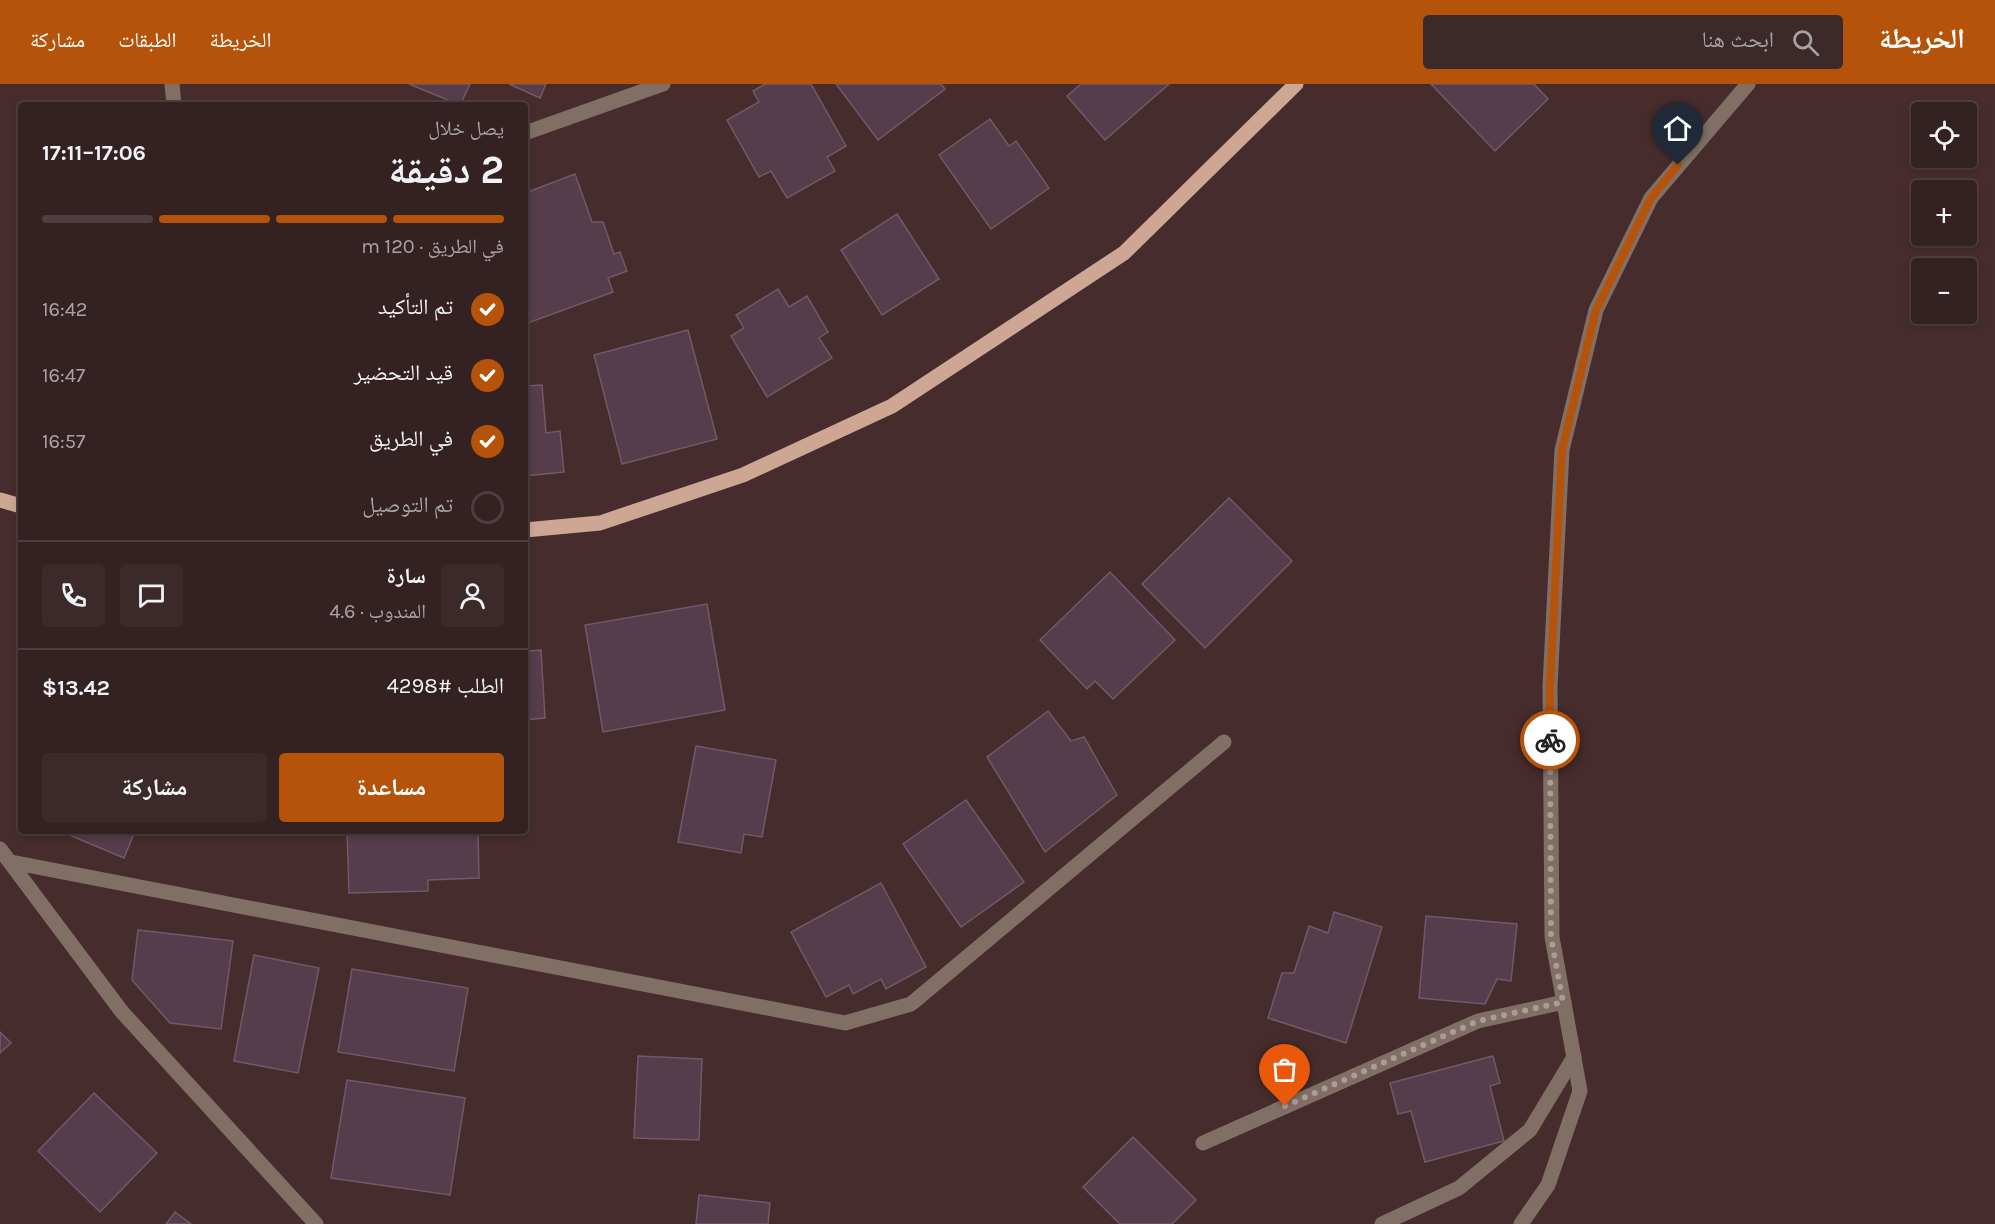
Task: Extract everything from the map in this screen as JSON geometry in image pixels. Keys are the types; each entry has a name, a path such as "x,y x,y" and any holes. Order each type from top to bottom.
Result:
{"main road":[{"path":"528,530 600,523 743,476 891,406 1124,253 1296,84"},
{"path":"0,500 18,505"}],"street":[{"path":"172,84 174,102"},
{"path":"528,132 663,84"},
{"path":"1521,1224 1548,1185 1580,1091 1551,937 1550,686 1562,450 1596,310 1651,198 1748,84"},
{"path":"11,862 845,1023 911,1004 1224,742"},
{"path":"0,849 122,1012 316,1224"},
{"path":"1203,1143 1478,1021 1563,1002"},
{"path":"1382,1224 1459,1188 1530,1130 1574,1057"}],"building":[{"path":"409,84 470,84 461,102 453,102"},
{"path":"509,84 546,84 540,98"},
{"path":"765,84 811,84 846,146 827,157 835,171 787,198 771,171 759,177 727,120 759,102 753,91"},
{"path":"836,84 941,84 945,89 878,140"},
{"path":"1081,84 1169,84 1105,140 1067,96"},
{"path":"1431,84 1534,84 1548,99 1495,151"},
{"path":"990,119 1009,146 1016,141 1049,188 991,229 939,155"},
{"path":"575,174 592,222 603,222 614,254 620,252 627,271 608,278 613,292 528,323 528,192"},
{"path":"897,214 939,279 882,315 841,250"},
{"path":"778,289 789,307 807,296 828,332 819,338 832,358 767,397 731,336 744,328 736,315"},
{"path":"688,330 717,439 622,464 594,355"},
{"path":"542,385 546,433 560,431 564,472 528,476 528,386"},
{"path":"1229,498 1292,561 1205,648 1142,584"},
{"path":"1110,572 1175,640 1113,699 1095,681 1087,689 1040,640"},
{"path":"707,604 725,710 603,732 585,625"},
{"path":"528,636 529,651 541,650 545,718 528,720"},
{"path":"1048,711 1071,741 1084,737 1117,795 1045,852 987,757"},
{"path":"696,746 776,760 762,837 744,834 741,853 678,842"},
{"path":"966,800 1024,882 961,927 903,844"},
{"path":"67,834 134,834 124,858"},
{"path":"347,834 478,834 479,878 428,880 428,891 349,893"},
{"path":"881,883 926,967 886,989 881,979 853,994 849,985 826,997 791,932"},
{"path":"1334,912 1382,927 1346,1043 1268,1018 1282,973 1294,973 1309,926 1328,933"},
{"path":"1426,916 1517,924 1511,981 1497,979 1485,1004 1419,998"},
{"path":"138,930 233,941 221,1029 170,1023 132,980"},
{"path":"254,955 319,968 298,1073 234,1061"},
{"path":"352,969 468,988 454,1071 338,1052"},
{"path":"0,1032 11,1043 0,1053"},
{"path":"638,1056 702,1059 699,1140 634,1138"},
{"path":"1493,1056 1500,1083 1490,1086 1504,1141 1425,1162 1411,1111 1398,1114 1390,1083"},
{"path":"347,1080 465,1098 450,1195 331,1178"},
{"path":"94,1093 157,1153 100,1212 38,1151"},
{"path":"1133,1137 1196,1200 1172,1224 1120,1224 1083,1187"},
{"path":"699,1195 770,1203 768,1224 696,1224"},
{"path":"175,1212 191,1224 166,1224"}],"way so far":[{"path":"1285,1106 1478,1021 1563,1002 1551,937 1550,740"}],"route":[{"path":"1550,740 1550,686 1562,450 1596,310 1651,198 1678,165"}]}
